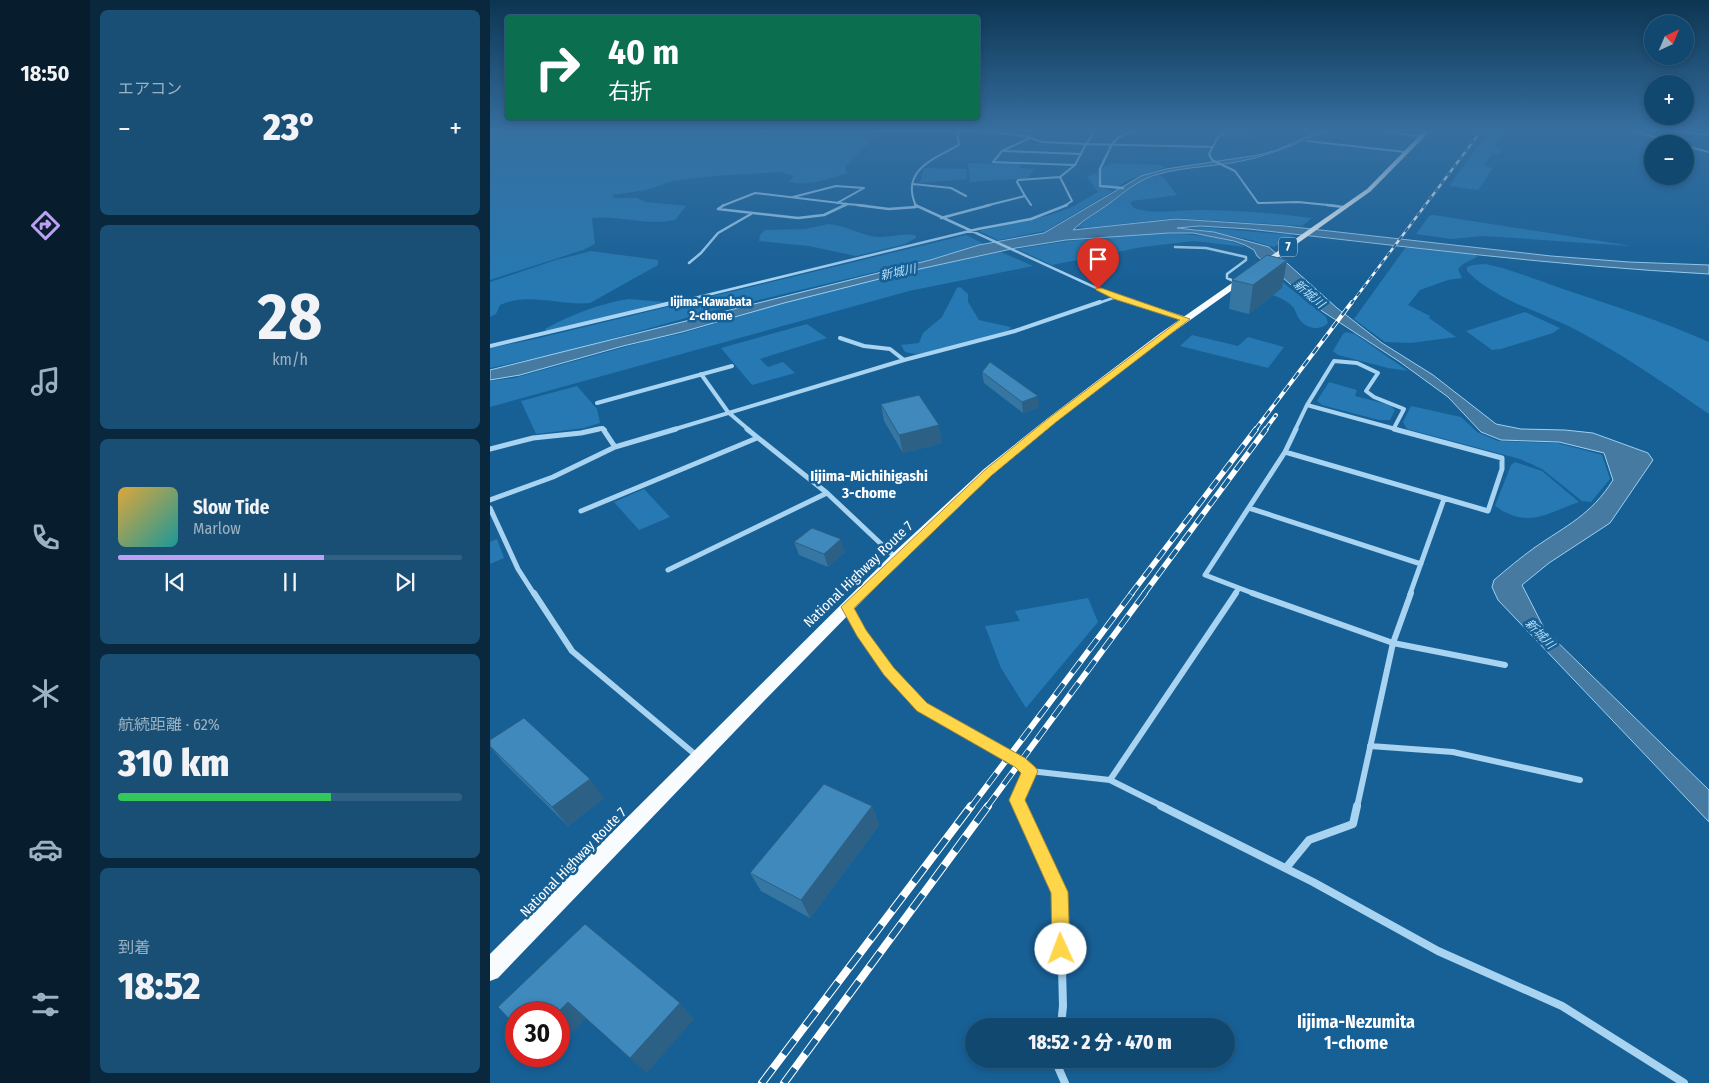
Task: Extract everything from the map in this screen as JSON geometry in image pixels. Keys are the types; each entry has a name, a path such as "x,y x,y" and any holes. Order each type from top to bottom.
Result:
{"highway":[{"name":"National Highway Route 7","path":"490,970 698,756 896,558 995,467 1060,414 1186,319 1326,221 1369,190 1377,182"}],"street":[{"path":"1019,182 1031,205"},
{"path":"490,346 970,231 1031,219 1068,205 1072,201 1062,182"},
{"path":"1243,182 1258,203 1298,202 1343,207"},
{"path":"916,207 912,201 913,184 951,188 966,196"},
{"path":"790,197 836,186 864,188 837,203"},
{"path":"848,204 832,212 813,217 798,218 718,209 730,202 755,193 837,203 848,204 889,209 916,207 1116,297 1186,319"},
{"path":"941,218 1025,196"},
{"path":"689,263 701,253 718,233 751,214"},
{"path":"1175,247 1206,248 1246,257 1246,260 1228,274 1227,278 1244,278"},
{"path":"490,500 553,477 615,447 904,360 1014,331 1116,297"},
{"path":"840,338 864,346 890,349 904,360"},
{"path":"1394,428 1404,409 1395,403 1370,396 1366,392 1378,373 1367,365 1347,361 1334,361 1307,406 1285,452 1205,575 1393,643 1505,665"},
{"path":"597,403 732,366"},
{"path":"702,374 728,412 757,438 827,493 896,558"},
{"path":"1285,452 1488,511 1502,469 1502,458 1307,406"},
{"path":"490,449 533,438 581,433 602,428 615,447"},
{"path":"580,511 757,438"},
{"path":"668,570 827,493"},
{"path":"1286,868 1309,840 1353,824 1393,643 1444,499"},
{"path":"490,508 518,568 572,651 698,756"},
{"path":"1249,508 1421,564"},
{"path":"1110,780 1239,588"},
{"path":"847,607 861,633 889,671 922,707 1020,763 1030,771 1110,780 1286,868 1438,951 1562,1006 1684,1083"},
{"path":"1370,746 1453,752 1580,780"},
{"path":"1030,771 1017,800 1060,892 1062,1018"},
{"path":"1058,1068 1065,1083"}],"shaded area":[{"path":"490,182 670,182 647,190 612,195 614,198 637,198 646,202 686,206 675,220 665,222 602,217 592,218 595,244 583,250 490,280"},
{"path":"789,182 814,182 804,183"},
{"path":"1090,182 1098,182 1098,187 1113,191 1045,231 998,240 979,231 1050,215 1072,207 1098,192"},
{"path":"1102,182 1126,182 1117,187 1102,186"},
{"path":"1139,182 1166,182 1177,195 1130,203 1134,208 1142,210 1158,212 1199,210 1242,211 1312,218 1302,226 1176,218 1087,228 1077,227"},
{"path":"1452,182 1484,182 1478,190 1449,186"},
{"path":"1434,215 1631,246 1484,236 1451,239 1416,234 1429,216"},
{"path":"828,224 877,237 912,235 916,236 916,238 905,244 856,256 809,246 759,241 760,235 765,230 805,229"},
{"path":"1193,228 1293,235 1274,247 1247,239"},
{"path":"1156,233 1214,238 1245,247 1194,241 1142,247 1052,265 1017,249 1069,241"},
{"path":"966,235 984,244 930,259 704,313 568,351 490,368 490,348 535,339"},
{"path":"1406,247 1476,255 1477,257 1463,264 1458,269 1462,278 1448,280 1420,290 1408,305 1430,316 1429,318 1456,337 1411,343 1385,342 1354,319"},
{"path":"591,251 658,260 658,265 590,303 533,299 511,301 500,305 496,314 490,317 490,282 556,260"},
{"path":"1001,252 1033,266 909,291 490,407 490,381 514,378 650,340 680,334 784,303 920,269"},
{"path":"1486,264 1516,272 1638,314 1709,342 1709,414 1613,351 1566,325 1507,299 1479,282 1467,271 1467,267 1472,265"},
{"path":"1275,276 1326,317 1328,323 1317,328 1310,327 1303,323 1289,304 1280,298 1266,293"},
{"path":"960,287 968,294 968,302 979,320 1011,328 1007,331 924,353 905,352 901,345 919,343 923,333 942,317 957,288"},
{"path":"629,299 664,302 546,332 545,329 575,314 608,303"},
{"path":"1525,312 1560,328 1553,333 1492,350 1466,331"},
{"path":"807,324 827,338 760,359 768,367 783,362 795,373 752,385 721,348"},
{"path":"1346,332 1355,334 1408,371 1388,368 1338,355 1333,351"},
{"path":"1192,335 1238,346 1248,337 1284,347 1268,368 1180,346"},
{"path":"1329,382 1357,390 1355,396 1390,405 1395,410 1390,420 1379,420 1322,405 1317,401"},
{"path":"577,386 597,409 600,423 584,428 536,434 521,401"},
{"path":"1411,406 1461,417 1477,432 1498,441 1557,443 1602,455 1610,479 1591,502 1582,501 1542,469 1520,459 1407,429 1403,422"},
{"path":"1515,462 1542,471 1579,502 1546,515 1527,518 1517,517 1495,506 1511,465"},
{"path":"644,489 670,517 639,530 614,502"},
{"path":"497,539 504,558 490,564 490,542"},
{"path":"1088,598 1098,622 1026,708 1001,668 985,626 1020,621 1015,611"}],"water":[{"name":"新城川","path":"1132,182 1141,182 1073,230 1176,219 1285,226 1551,256 1629,262 1709,265 1709,274 1651,270 1479,255 1249,229 1200,226 1177,228 1214,232 1269,247 1337,308 1382,343 1433,375 1496,424 1521,429 1593,433 1648,453 1653,460 1610,523 1549,563 1522,585 1545,630 1709,790 1709,822 1498,600 1492,587 1494,580 1534,548 1587,511 1605,492 1613,480 1604,453 1559,442 1501,440 1481,432 1448,397 1400,362 1322,311 1257,256 1254,250 1234,241 1193,233 1169,233 1066,240 1016,248 915,270 784,303 520,375 490,380 490,370 930,260 979,245 1044,233"}],"building":[{"path":"1267,255 1287,260 1253,285 1232,280"},
{"path":"990,362 1038,396 1022,402 982,372"},
{"path":"919,395 939,425 899,435 881,404"},
{"path":"812,528 841,539 824,554 794,542"},
{"path":"524,718 590,779 552,807 490,746 490,740"},
{"path":"824,784 872,806 801,900 750,873"},
{"path":"585,924 680,1003 630,1058 570,1002 505,1002 505,1014 498,1007"}],"waterway":[{"path":"1100,182 1100,186 1123,188"}],"railway":[{"path":"1351,304 1443,182"},
{"path":"1255,430 1352,302"},
{"path":"1265,430 1276,415"},
{"path":"1131,594 1256,429"},
{"path":"1144,594 1266,429"},
{"path":"971,807 1132,593"},
{"path":"987,807 1145,593"},
{"path":"762,1083 971,806"},
{"path":"784,1083 988,806"}],"district":[{"name":"Iijima-Kawabata 2-chome","path":"711,309"},
{"name":"Iijima-Michihigashi 3-chome","path":"869,484"},
{"name":"Iijima-Nezumita 1-chome","path":"1356,1032"}],"route":[{"path":"1061,949 1060,892 1017,800 1030,771 1020,763 922,707 889,671 861,633 847,607 896,558 988,472 1052,420 1186,319 1116,297 1098,289"}]}
